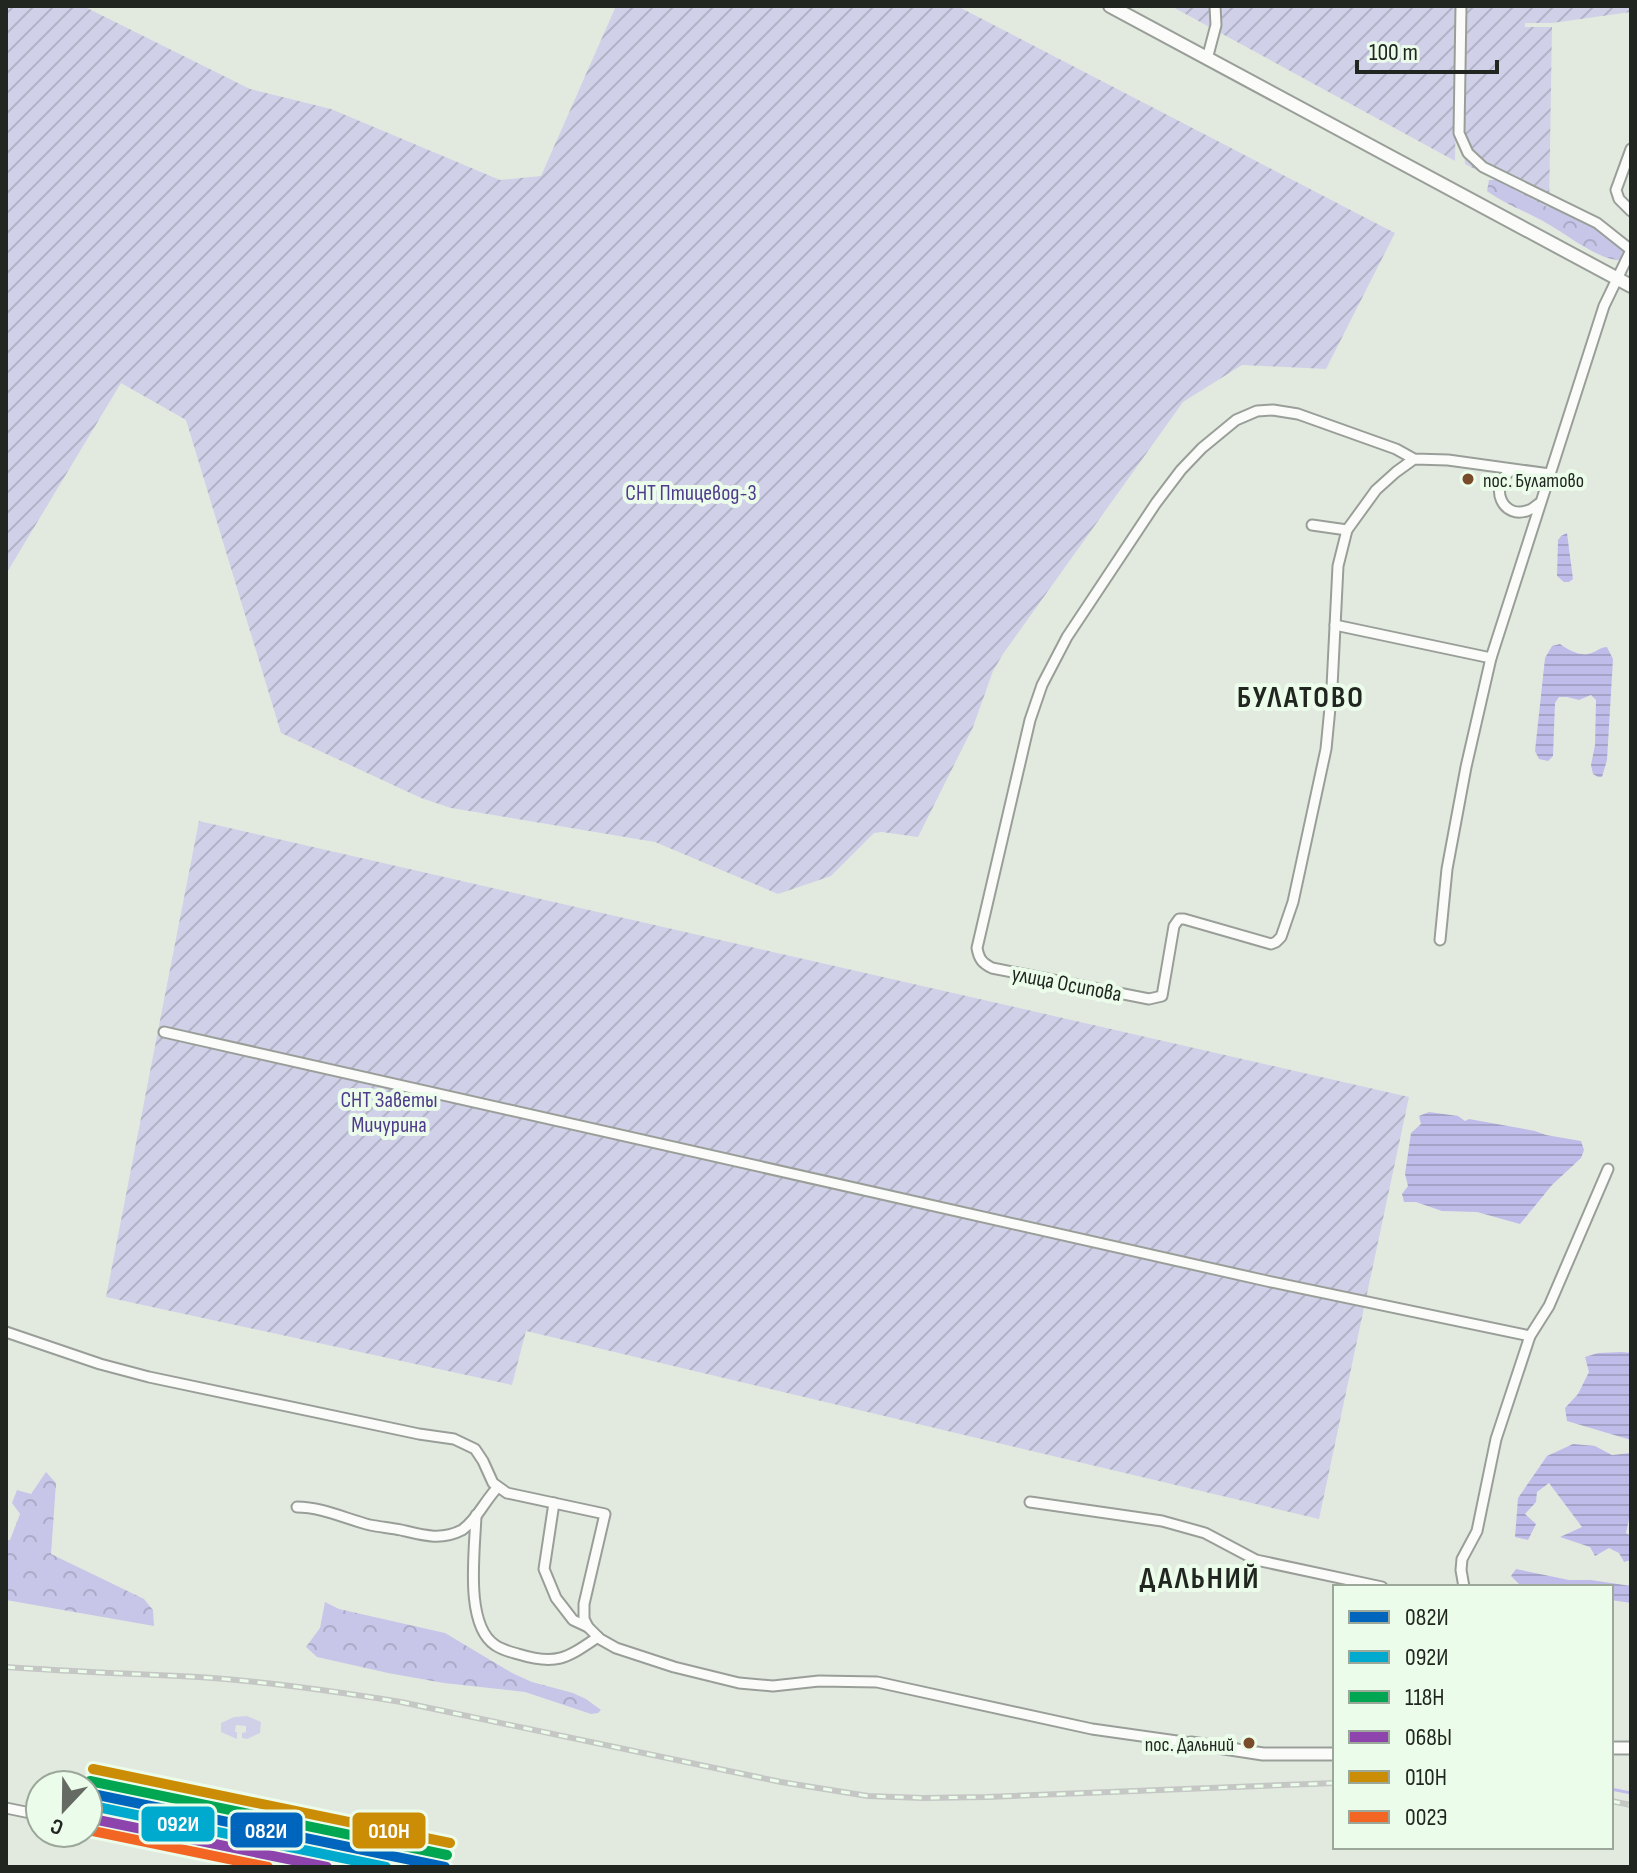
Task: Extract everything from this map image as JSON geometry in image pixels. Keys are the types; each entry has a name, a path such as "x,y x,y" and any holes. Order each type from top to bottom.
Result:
{"main road":[{"path":"1110,6 1631,286"}],"street":[{"path":"1207,59 1216,25 1215,6"},
{"path":"1440,940 1447,869 1491,658 1604,306 1631,250 1597,223 1483,167 1468,153 1459,133 1461,6"},
{"path":"1631,149 1616,190 1619,199 1631,211"},
{"name":"улица Осипова","path":"1414,459 1376,490 1347,530 1338,566 1326,749 1293,902 1281,937 1271,944 1179,919 1174,926 1162,996 1149,999 983,964 977,948 1030,720 1042,685 1067,637 1156,503 1202,448 1236,420 1257,411 1273,410 1298,414 1396,449 1414,459 1448,460 1550,474"},
{"path":"1512,470 1505,474 1499,484 1499,495 1505,506 1515,512 1527,512 1540,503"},
{"path":"1312,525 1347,530"},
{"path":"1335,625 1491,658"},
{"path":"164,1032 1267,1281 1530,1336"},
{"path":"1464,1585 1462,1559 1477,1531 1496,1439 1530,1336 1549,1306 1608,1169"},
{"path":"6,1332 149,1377 454,1439 475,1449 493,1483 507,1493 605,1514 584,1604 584,1619 598,1637 643,1658 739,1683 773,1686 819,1681 877,1682 1103,1731 1263,1754 1333,1754"},
{"path":"297,1507 309,1507 423,1537 445,1536 462,1529 498,1487"},
{"path":"1030,1502 1162,1521 1205,1533 1256,1560 1373,1585"},
{"path":"554,1503 544,1569 556,1598 573,1620 588,1627"},
{"path":"476,1515 475,1611 494,1645 526,1657 561,1659 598,1637"},
{"path":"104,1829 173,1844"}],"green space":[{"name":"СНТ Птицевод-3","path":"6,6 83,6 250,89 331,109 500,180 541,176 616,6 957,6 1395,233 1326,369 1242,365 1183,402 1003,654 993,671 973,727 918,837 874,833 831,876 778,894 655,842 451,808 421,798 281,733 186,420 121,383 6,574"},
{"path":"1171,6 1458,6 1455,161"},
{"path":"1466,6 1631,6 1631,12 1552,23 1525,23 1525,27 1552,27 1549,208 1465,164"},
{"path":"1489,180 1500,180 1598,228 1624,248 1620,260 1593,252 1494,196 1487,191"},
{"name":"СНТ Заветы Мичурина","path":"199,821 1409,1097 1319,1519 526,1331 512,1385 106,1297"},
{"path":"46,1472 56,1483 51,1554 144,1599 153,1610 154,1626 6,1600 6,1540 10,1540 20,1514 12,1503 17,1490 31,1494"},
{"path":"325,1602 339,1609 445,1633 512,1673 573,1693 601,1710 591,1714 525,1692 444,1683 317,1657 306,1647 320,1628"},
{"path":"247,1716 261,1722 260,1733 242,1738 246,1726 236,1725 237,1739 221,1732 221,1723 234,1717"}],"shaded area":[{"path":"1567,533 1573,579 1564,582 1557,576 1558,540"},
{"path":"1560,644 1581,654 1607,647 1613,659 1607,760 1602,777 1593,774 1591,765 1595,745 1596,700 1591,695 1579,700 1559,697 1555,703 1553,756 1548,761 1539,759 1535,751 1545,658 1552,646"},
{"path":"1429,1112 1581,1141 1584,1150 1581,1158 1552,1185 1520,1224 1477,1212 1442,1211 1416,1202 1404,1202 1402,1194 1408,1186 1405,1174 1411,1133 1421,1124 1419,1116"},
{"path":"1631,1353 1631,1440 1567,1421 1565,1408 1578,1394 1589,1372 1585,1357"},
{"path":"1573,1444 1595,1446 1612,1455 1631,1453 1631,1518 1626,1533 1631,1536 1631,1560 1624,1562 1619,1553 1609,1548 1595,1556 1590,1547 1560,1537 1582,1527 1549,1483 1537,1492 1536,1502 1525,1514 1536,1524 1528,1540 1515,1537 1518,1498 1547,1456"},
{"path":"1516,1569 1569,1580 1631,1586 1631,1603 1613,1600 1613,1585 1525,1585 1511,1576"}],"waterway":[{"path":"1613,1789 1631,1793"}],"railway":[{"path":"6,1667 213,1678 401,1702 781,1782 868,1796 987,1797 1333,1783"},
{"path":"1613,1801 1631,1805"}],"transit line":[{"name":"010Н","path":"104,1771 450,1843"},
{"name":"118Н","path":"104,1784 447,1855"},
{"name":"082И","path":"104,1796 445,1867"},
{"name":"092И","path":"104,1808 386,1867"},
{"name":"068Ы","path":"104,1821 327,1867"},
{"name":"002Э","path":"104,1833 268,1867"}],"place":[{"name":"пос. Булатово","path":"1468,479"},
{"name":"пос. Дальний","path":"1249,1743"}],"district":[{"name":"БУЛАТОВО","path":"1301,697"},
{"name":"ДАЛЬНИЙ","path":"1200,1578"}]}
